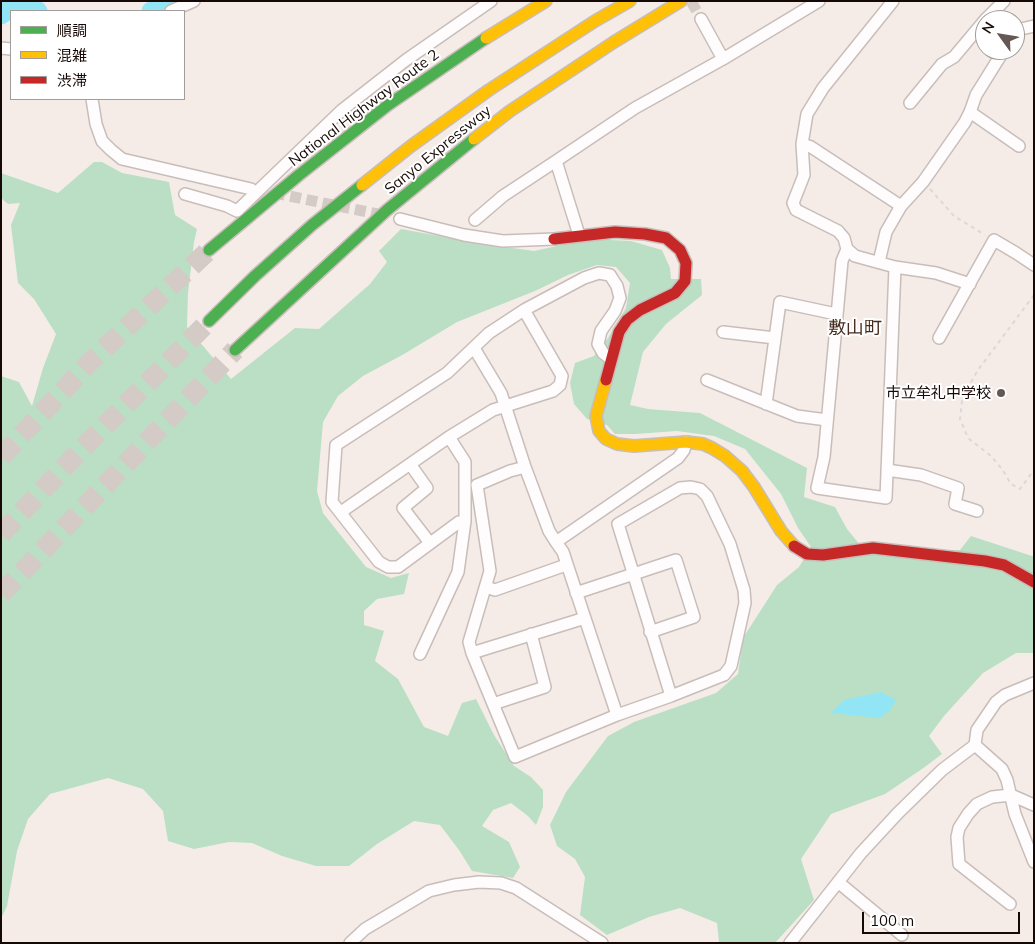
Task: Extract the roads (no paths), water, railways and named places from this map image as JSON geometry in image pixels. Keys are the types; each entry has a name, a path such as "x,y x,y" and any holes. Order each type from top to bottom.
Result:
{"main road":[{"name":"National Highway Route 2","path":"209,250 388,105 474,46 546,1"},
{"name":"Sanyo Expressway","path":"209,321 255,276 312,225 411,146 489,90 595,21 630,1"},
{"name":"Sanyo Expressway","path":"235,350 388,210 510,111 614,42 681,1"},
{"path":"554,239 615,232 645,234 666,238 680,250 686,263 685,281 676,293 640,310 627,320 619,332 596,416 599,431 606,439 617,444 634,446 686,442 703,444 712,448 736,466 754,487 781,531 792,545 808,554 823,555 873,548 901,550 1004,565 1034,582"}],"street":[{"path":"173,10 194,1"},
{"path":"185,194 227,206 237,211 342,110 406,60 491,1"},
{"path":"476,220 503,196 635,108 723,59 819,1"},
{"path":"894,1 823,88 807,114 802,144 804,175 793,203 796,210 838,231 844,238 847,249 855,256 895,267 936,273 970,284"},
{"path":"995,10 1004,1"},
{"path":"701,19 723,59"},
{"path":"910,104 942,64 954,57 975,32"},
{"path":"879,262 886,232 901,206 923,182 970,112 976,95 998,60"},
{"path":"92,100 96,124 102,140 122,158 251,189"},
{"path":"970,112 1019,146"},
{"path":"802,144 811,147 901,206"},
{"path":"556,161 579,235"},
{"path":"400,219 464,235 503,242 554,239"},
{"path":"939,338 994,240 1034,265"},
{"path":"847,249 842,261 824,457 817,488 886,498 895,267"},
{"path":"466,521 459,522 398,567 388,567 379,562 332,502 336,444 447,373 489,333 524,310 584,278 599,273 610,275 618,286 620,298 614,311 600,331 598,344 603,353 611,359"},
{"path":"766,404 780,302 836,314"},
{"path":"341,512 449,437 493,410 553,391 560,385 562,376 524,310"},
{"path":"723,332 775,338"},
{"path":"474,348 501,393 525,467 549,531 562,552 617,715"},
{"path":"707,380 797,416 827,420"},
{"path":"420,654 458,572 466,521 465,462 449,437"},
{"path":"556,542 678,458 684,450 686,442"},
{"path":"410,464 427,488 403,508 430,542"},
{"path":"525,467 477,484 490,571 470,642 472,653 515,757 617,715 671,696 724,675 730,666 745,603 744,590 730,544 707,496 700,489 691,487 680,488 618,524 671,696"},
{"path":"887,470 921,475 958,488 956,504 977,511"},
{"path":"576,593 676,560 694,618 650,632"},
{"path":"486,587 495,590 566,565"},
{"path":"472,653 585,618"},
{"path":"493,704 546,687 531,634"},
{"path":"790,943 838,882 898,813 942,770 975,745 977,730 996,702 1005,695 1034,683"},
{"path":"975,745 1002,769 1008,780 1015,814 1034,862"},
{"path":"1010,904 960,864 957,837 968,814 977,804 992,797 1011,795 1034,805"},
{"path":"350,943 365,929 429,891 478,882 502,883 516,888 602,943"},
{"path":"838,882 902,935"}],"water":[{"path":"881,692 896,700 890,710 880,718 831,713 844,700"}],"waterway":[{"path":"155,10 173,6 183,1"},
{"path":"1,15 18,2 36,10"}],"tunnel":[{"path":"691,1 701,19"},
{"path":"274,193 383,215"},
{"path":"1,457 89,363 209,250"},
{"path":"1,534 76,455 209,321"},
{"path":"1,594 235,350"}],"place":[{"name":"市立牟礼中学校","path":"1001,393"}],"district":[{"name":"敷山町","path":"855,329"}]}
